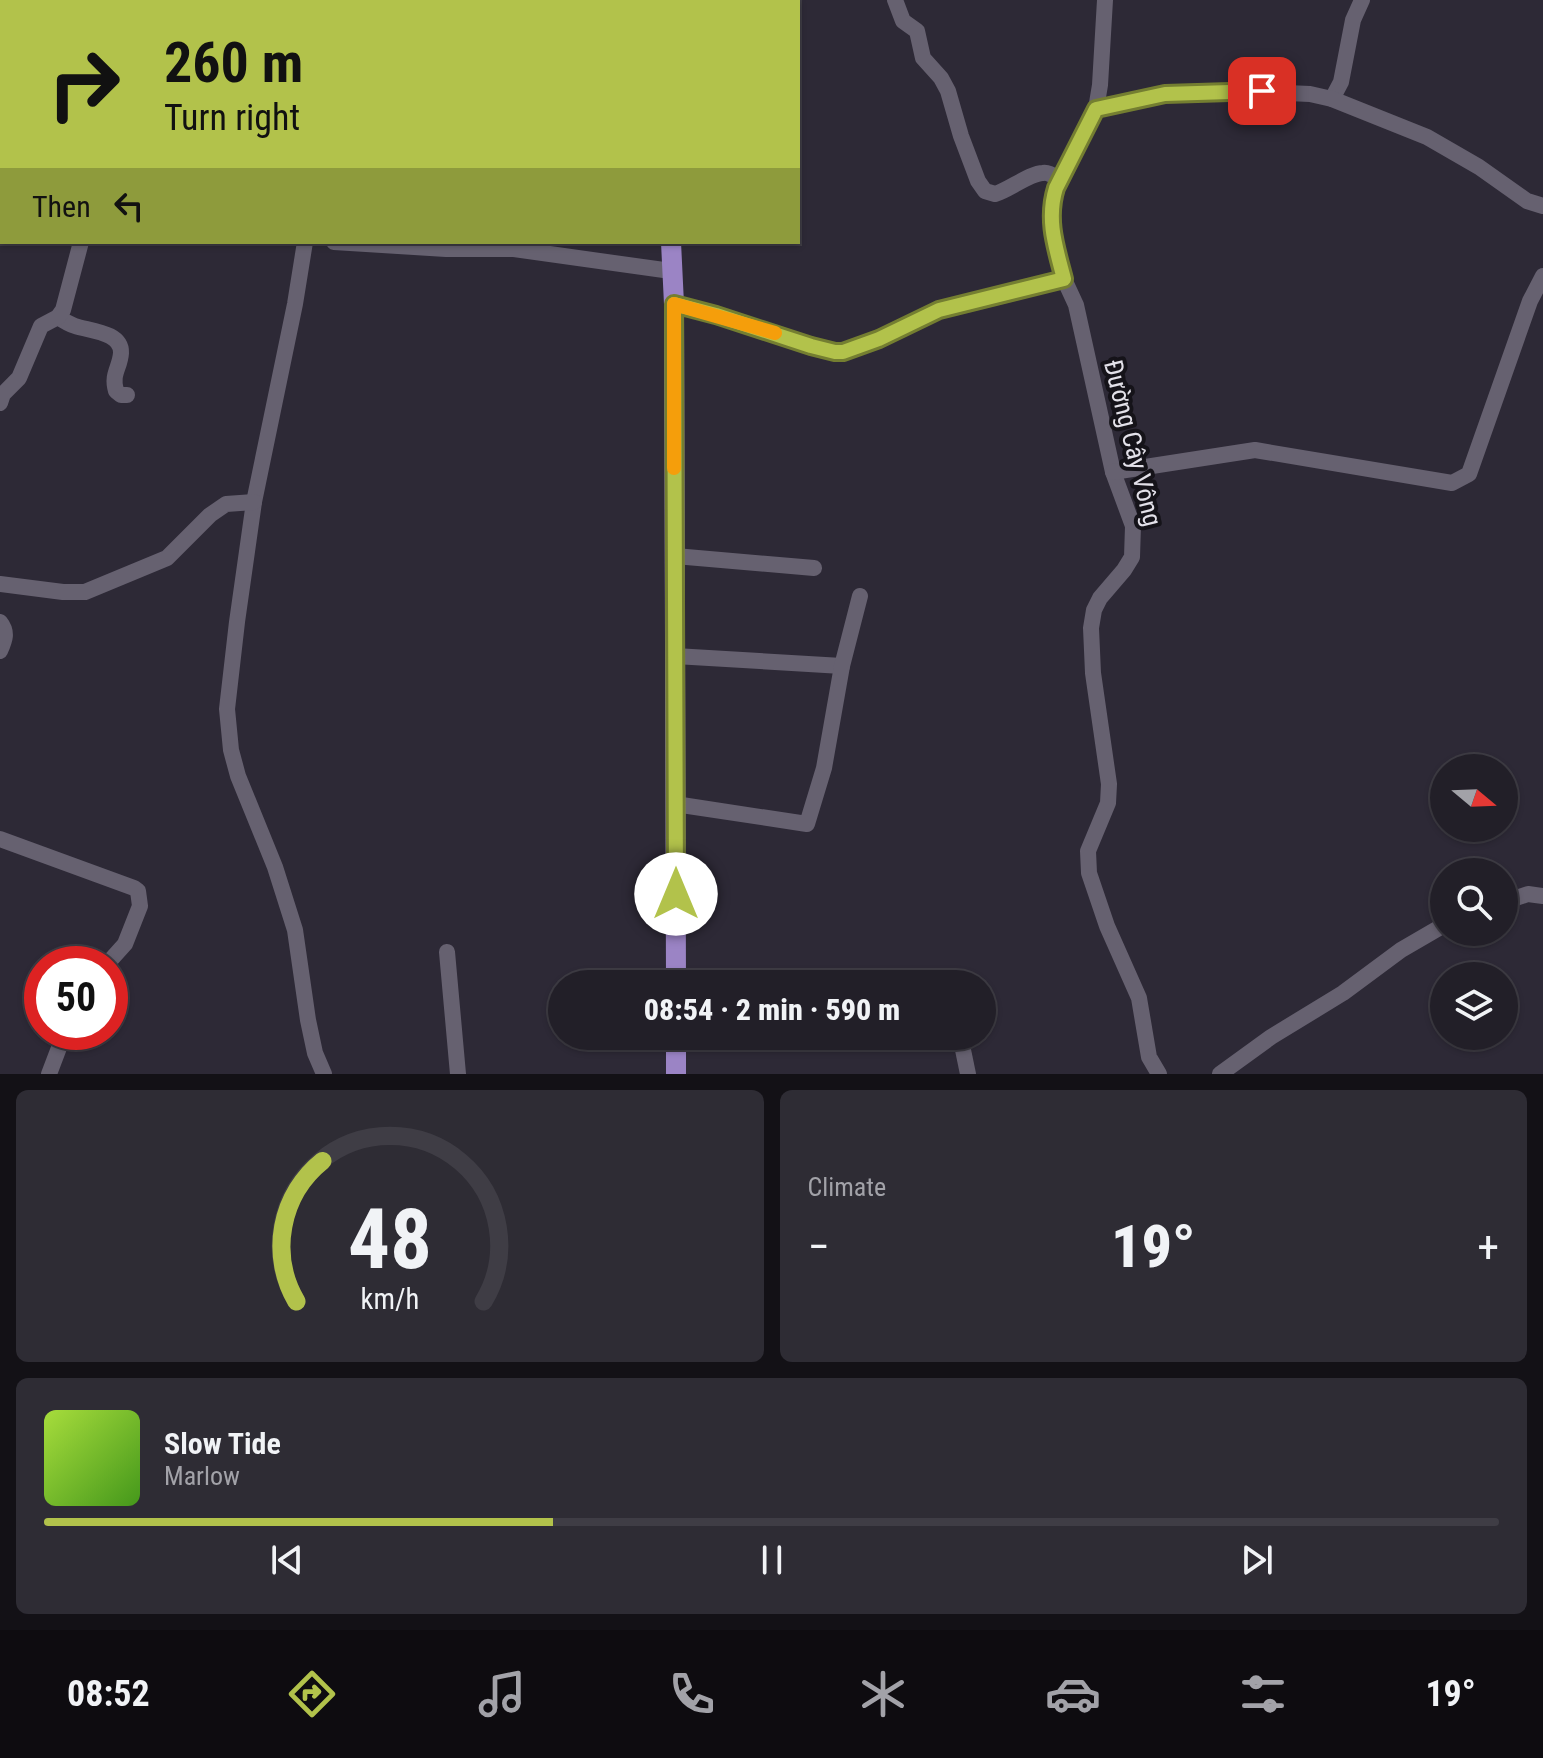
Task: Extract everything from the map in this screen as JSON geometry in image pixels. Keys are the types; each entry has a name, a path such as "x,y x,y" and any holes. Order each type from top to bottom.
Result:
{"main road":[{"path":"671,244 674,304 676,970"},
{"path":"676,1050 676,1074"}],"street":[{"path":"895,0 903,21 917,31 923,58 948,91 965,147 985,191 995,194 1044,172 1061,180"},
{"name":"Đường Cây Vông","path":"1105,0 1096,109 1061,180 1053,199 1051,215 1052,234 1064,279 1076,305 1113,472 1133,526 1132,557 1100,598 1091,628 1093,673 1109,784 1108,803 1088,851 1089,873 1107,926 1139,998 1149,1057 1159,1074"},
{"path":"1332,99 1341,82 1353,20 1362,0"},
{"path":"1096,109 1165,94 1237,91 1310,94 1332,99 1427,137 1479,167 1527,201 1543,206"},
{"path":"0,403 3,394 19,378 41,326 58,317 63,310 80,244"},
{"path":"305,244 254,502 227,709 238,776 287,900 295,930 312,1042 324,1074"},
{"path":"366,244 446,249 492,245 671,271"},
{"path":"1113,472 1255,450 1452,483 1469,474 1530,301 1543,276"},
{"path":"674,304 811,346 843,352 879,339 939,310 1064,279"},
{"path":"58,317 71,325 118,341 121,352 114,385 121,395 127,395"},
{"path":"0,584 85,592 167,558 210,515 226,504 254,502"},
{"path":"675,556 814,568"},
{"path":"675,804 807,824 824,768 842,666 860,596"},
{"path":"0,622 5,628 0,651"},
{"path":"675,656 842,666"},
{"path":"0,839 138,891 140,906 123,946"},
{"path":"1518,897 1528,894 1543,896"},
{"path":"1220,1074 1430,933"},
{"path":"447,952 458,1074"},
{"path":"49,1074 58,1050"},
{"path":"963,1050 968,1074"}],"slow traffic":[{"path":"674,468 674,304 775,333"}],"route":[{"path":"676,894 674,304 811,346 843,352 879,339 939,310 1064,279 1052,234 1053,199 1096,109 1165,94 1262,91"}]}
